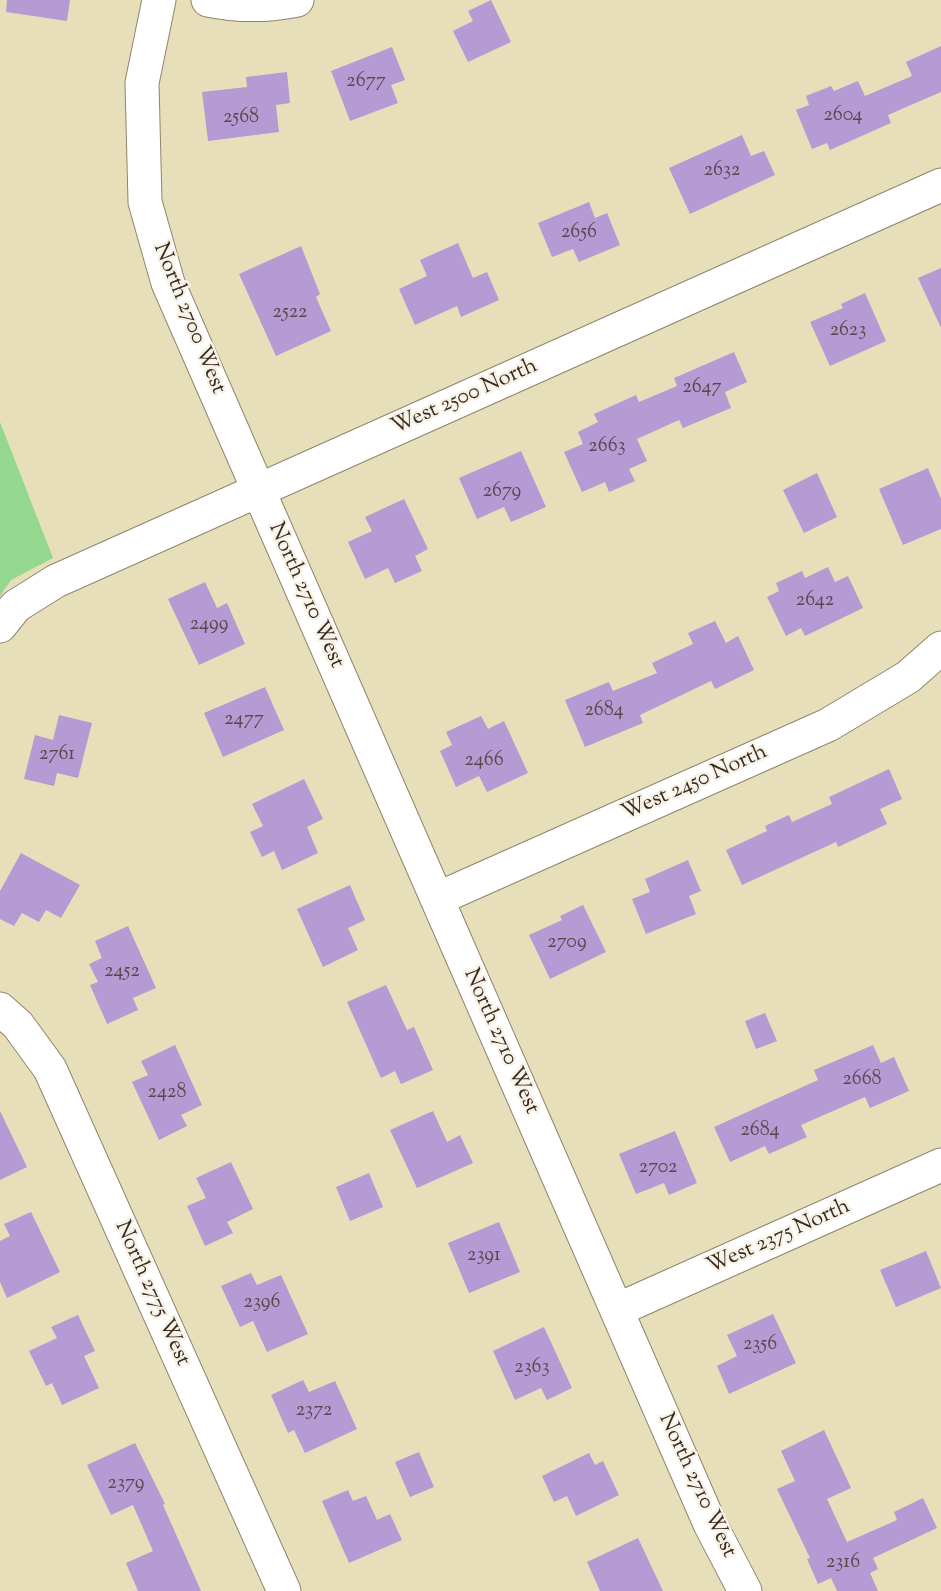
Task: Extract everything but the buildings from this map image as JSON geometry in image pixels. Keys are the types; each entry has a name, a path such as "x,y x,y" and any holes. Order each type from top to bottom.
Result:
{"street":[{"name":"North 2700 West","path":"159,0 142,83 144,202 168,283 259,490"},
{"path":"208,0 222,3 274,4 297,0"},
{"name":"West 2500 North","path":"0,627 16,606 56,581 941,185"},
{"name":"North 2710 West","path":"259,490 710,1524 745,1591"},
{"name":"West 2450 North","path":"438,899 828,725 908,677 941,648"},
{"name":"North 2775 West","path":"0,1010 18,1024 50,1069 284,1591"},
{"name":"West 2375 North","path":"617,1310 941,1166"}],"green space":[{"path":"0,422 53,558 11,580 0,596"}]}
